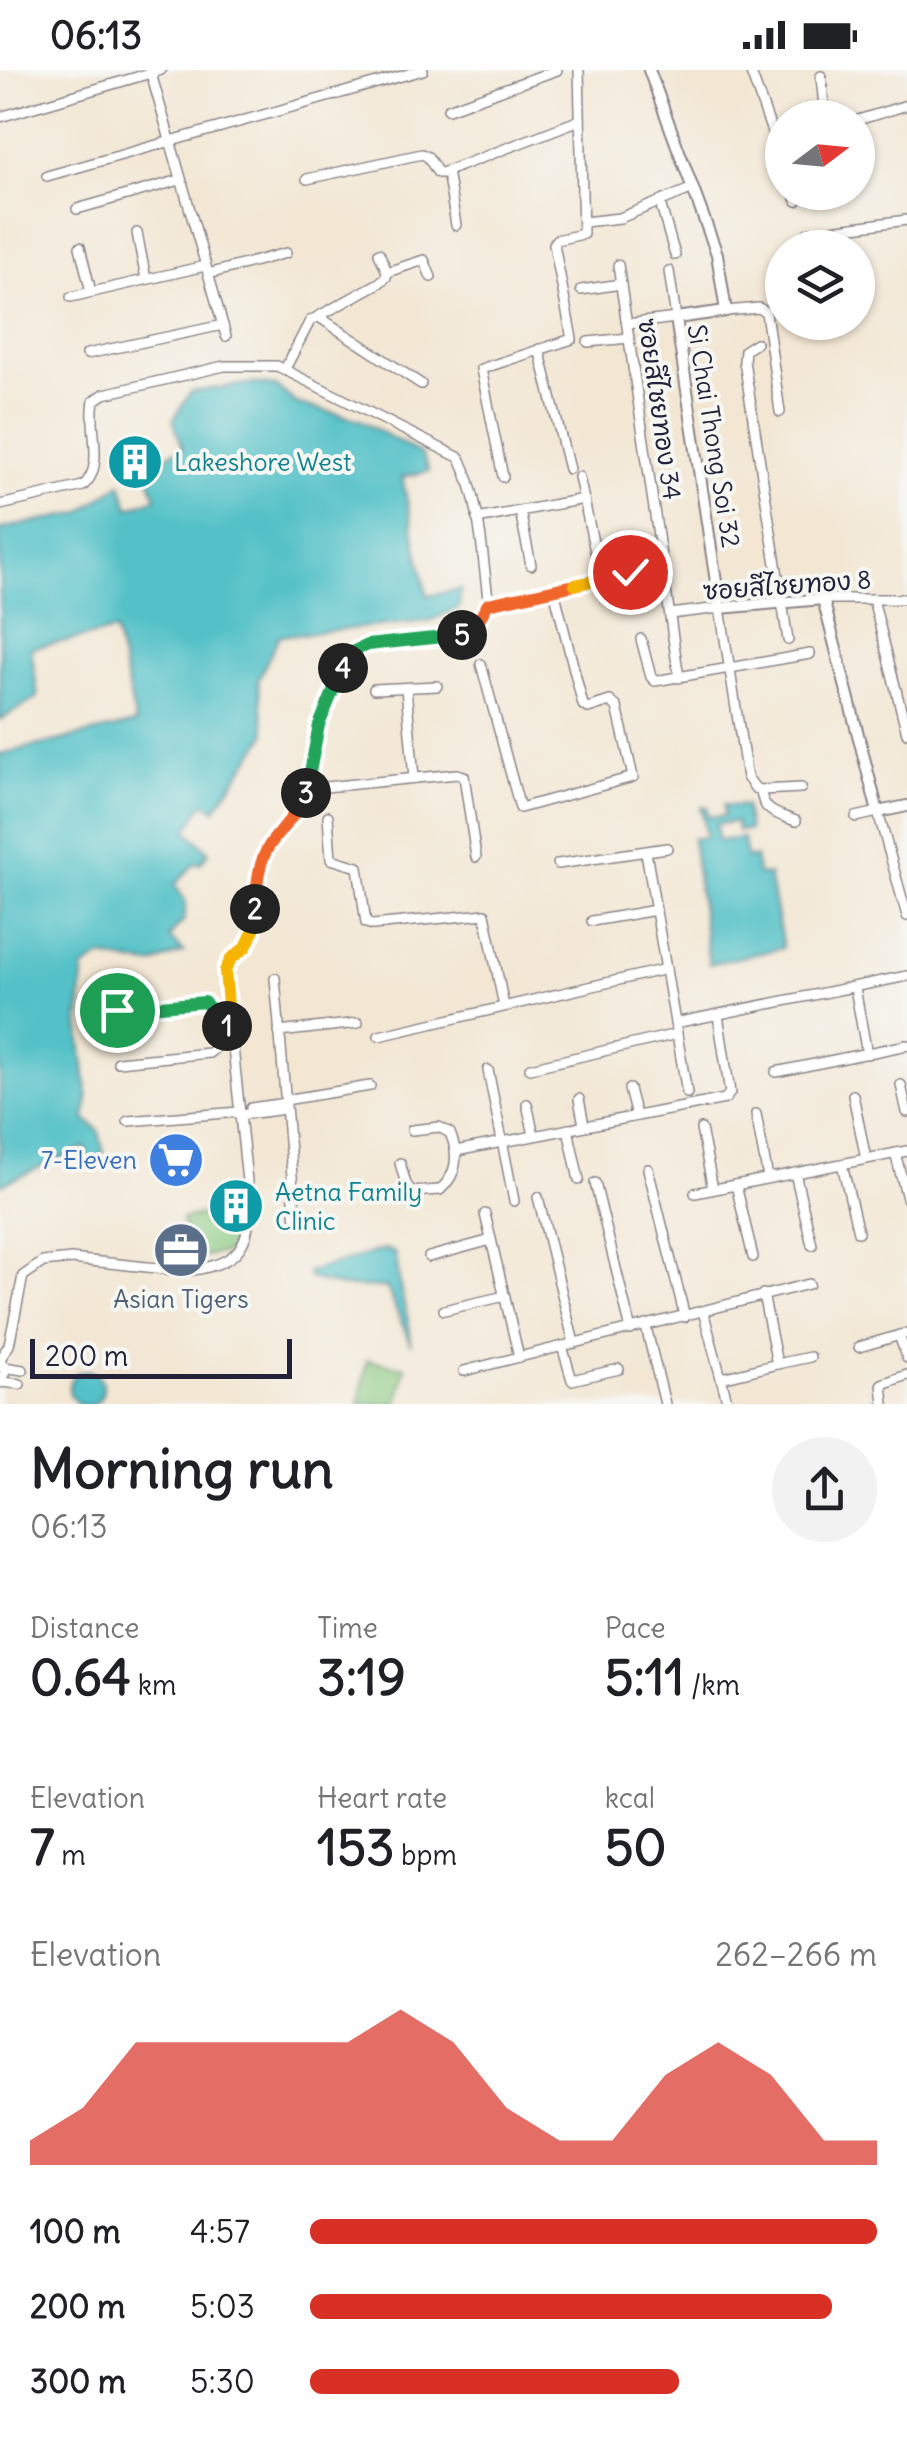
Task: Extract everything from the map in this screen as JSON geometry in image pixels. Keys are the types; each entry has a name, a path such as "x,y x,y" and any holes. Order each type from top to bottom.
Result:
{"street":[{"path":"47,176 423,70"},
{"path":"448,109 556,70"},
{"path":"503,476 481,368 572,338 554,244 556,240 584,234 579,70"},
{"path":"649,70 717,254 726,311"},
{"path":"750,70 765,107"},
{"path":"0,117 154,71 168,140 226,336"},
{"path":"821,76 823,100"},
{"path":"875,115 907,105"},
{"path":"307,179 422,154 438,173 580,120"},
{"path":"447,171 456,225"},
{"path":"76,209 180,180"},
{"path":"584,222 620,218 692,188"},
{"path":"660,202 676,255"},
{"path":"831,230 907,220"},
{"path":"137,233 146,280"},
{"path":"80,246 91,292"},
{"path":"71,297 286,253"},
{"path":"285,369 310,321 386,278 379,253"},
{"path":"387,272 424,260 431,277"},
{"name":"ซอยสีไชยทอง 34","path":"618,266 679,678"},
{"name":"Si Chai Thong Soi 32","path":"669,271 720,608"},
{"path":"581,290 621,284"},
{"path":"627,324 759,308 766,312 780,412"},
{"path":"319,317 421,384"},
{"path":"88,354 223,324"},
{"path":"588,342 629,338"},
{"path":"756,343 745,350 744,362 788,640"},
{"path":"539,349 569,469"},
{"path":"0,506 83,486 93,478 91,416 94,401 104,394 224,366 285,369 460,458 478,519 488,604 469,634 367,645 352,652 319,725 302,803 269,846 259,868 254,930 246,947 231,959 225,971 250,1226 244,1246 223,1261 185,1271 71,1259 43,1262 23,1276 10,1311 0,1382 20,1384"},
{"path":"580,477 596,556"},
{"path":"478,519 584,499"},
{"path":"520,511 530,565"},
{"path":"488,604 630,572 634,566 662,565"},
{"path":"482,664 520,808 634,778 618,707 610,702 588,708 583,705 554,590"},
{"path":"823,599 907,916"},
{"path":"873,599 907,734"},
{"name":"ซอยสีไชยทอง 8","path":"670,614 780,600 907,599"},
{"path":"720,608 747,776 755,788 762,790 801,788"},
{"path":"641,639 651,678 660,682 810,654"},
{"path":"374,689 438,686"},
{"path":"406,688 414,778"},
{"path":"309,784 325,787 464,776 476,857"},
{"path":"762,790 766,808 796,821"},
{"path":"856,817 907,806"},
{"path":"328,816 332,859 358,867 366,923 485,914 504,1006"},
{"path":"558,864 667,848"},
{"path":"646,852 687,1093"},
{"path":"592,922 656,910"},
{"path":"379,1036 666,970"},
{"path":"530,1068 718,1015 907,976"},
{"path":"274,978 296,1222"},
{"path":"854,988 868,1054"},
{"path":"117,1010 204,1002 210,1008 214,1049 209,1053 118,1062"},
{"path":"456,1150 728,1097 718,1015"},
{"path":"280,1032 358,1024"},
{"path":"212,1028 230,1026"},
{"path":"776,1072 907,1045"},
{"path":"488,1070 514,1201"},
{"path":"128,1121 239,1112 370,1086"},
{"path":"901,1086 907,1112"},
{"path":"629,1089 636,1116"},
{"path":"853,1095 866,1159"},
{"path":"579,1099 584,1126"},
{"path":"526,1104 534,1135"},
{"path":"756,1114 768,1178"},
{"path":"568,1128 579,1180"},
{"path":"400,1163 409,1190 434,1192 450,1178 456,1150 446,1129 412,1130"},
{"path":"701,1129 713,1189"},
{"path":"695,1194 907,1150"},
{"path":"895,1153 907,1198"},
{"path":"842,1164 858,1232"},
{"path":"648,1168 685,1318"},
{"path":"795,1173 812,1245"},
{"path":"595,1184 630,1330"},
{"path":"736,1184 753,1257"},
{"path":"538,1197 574,1344"},
{"path":"486,1214 519,1357"},
{"path":"429,1258 492,1240"},
{"path":"464,1371 809,1284"},
{"path":"763,1294 777,1364"},
{"path":"444,1310 504,1296"},
{"path":"704,1311 728,1404"},
{"path":"646,1326 665,1404"},
{"path":"859,1347 903,1334 907,1358"},
{"path":"562,1346 572,1380 619,1369"},
{"path":"722,1378 810,1356"},
{"path":"1,1362 22,1370"},
{"path":"884,1404 882,1384 907,1374"}],"green space":[{"path":"227,1209 236,1250 191,1259 182,1219"},
{"path":"367,1360 405,1367 398,1404 359,1404"}],"water":[{"path":"253,383 276,386 296,403 360,420 422,455 429,471 402,477 427,596 461,589 459,608 429,621 279,636 258,680 266,735 215,809 204,803 187,830 209,852 175,885 186,902 184,920 169,937 184,952 151,965 102,957 84,968 79,1022 88,1101 85,1119 99,1131 104,1154 88,1159 85,1147 0,1185 0,754 136,723 115,631 31,648 38,697 0,720 0,529 80,513 121,483 129,508 156,498 149,477 162,469 164,456 183,448 173,420 191,392"},
{"path":"724,805 745,806 749,830 737,831 736,822 716,824 718,841 743,838 746,858 755,857 758,874 769,875 783,948 709,964 692,839 706,837 701,807 707,807 708,817 724,816"},
{"path":"385,1249 395,1253 411,1345 387,1288 342,1287 310,1279 308,1272"},
{"path":"79,1372 93,1372 102,1381 102,1395 93,1404 79,1404 70,1395 70,1381"}],"place":[{"name":"Lakeshore West","path":"135,462"},
{"name":"7-Eleven","path":"176,1160"},
{"name":"Aetna Family Clinic","path":"236,1206"},
{"name":"Asian Tigers","path":"181,1250"}],"route":[{"path":"117,1010 204,1002 210,1008 212,1028 230,1026 225,971 231,959 246,947 254,930 259,868 269,846 302,803 319,725 352,652 367,645 469,634 488,604 630,572"}]}
